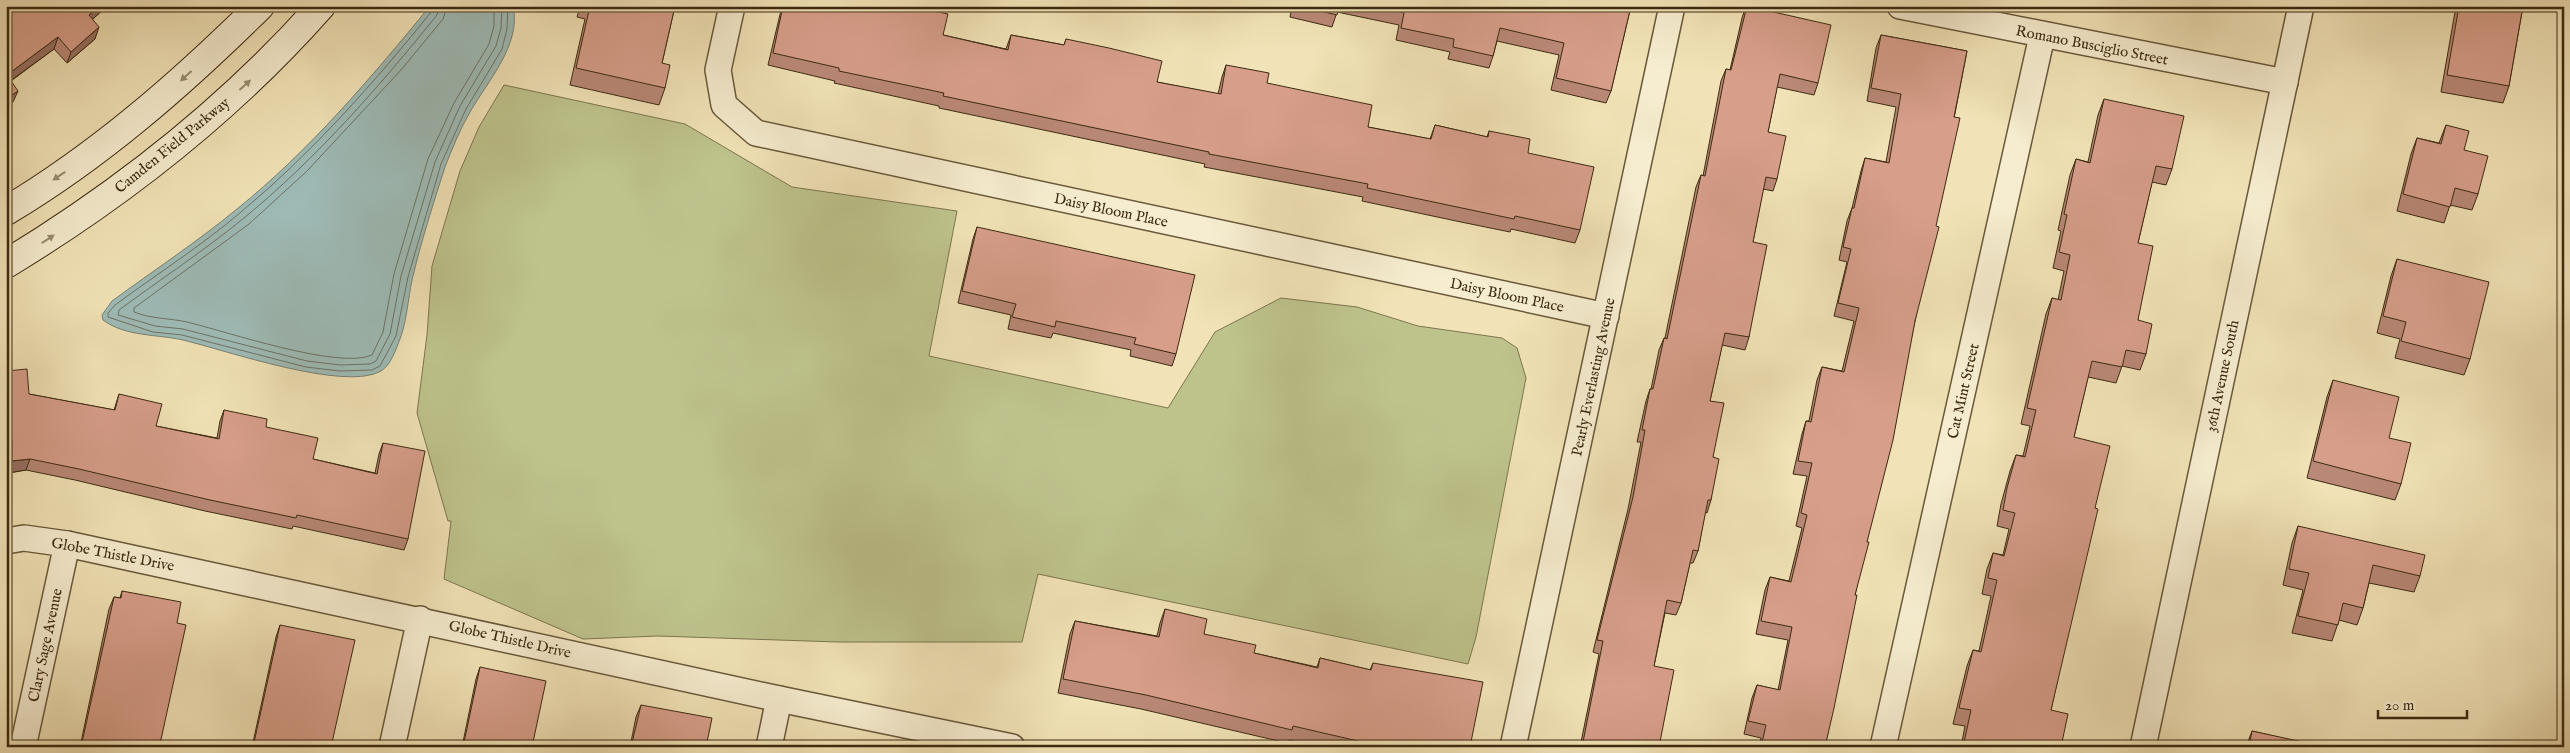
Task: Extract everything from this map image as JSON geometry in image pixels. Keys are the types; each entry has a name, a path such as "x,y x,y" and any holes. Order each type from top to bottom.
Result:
{"street":[{"path":"6,211 82,161 149,109 213,52 260,6"},
{"name":"Camden Field Parkway","path":"6,264 91,211 177,145 250,81 321,6"},
{"name":"Daisy Bloom Place","path":"732,6 718,70 724,105 756,133 1606,316"},
{"name":"Pearly Everlasting Avenue","path":"1513,747 1672,6"},
{"name":"Romano Busciglio Street","path":"1900,6 2042,36 2285,82"},
{"name":"36th Avenue South","path":"2143,747 2301,6"},
{"name":"Cat Mint Street","path":"1883,747 2042,36"},
{"name":"Globe Thistle Drive","path":"6,540 24,538 66,544 420,619 779,699 1012,747"},
{"name":"Clary Sage Avenue","path":"23,747 66,544"},
{"path":"392,747 420,619"},
{"path":"769,747 779,699"}],"green space":[{"path":"504,85 685,124 792,187 957,211 929,356 1168,408 1215,332 1281,298 1357,307 1418,326 1502,338 1517,348 1526,378 1476,637 1468,664 1038,574 1022,642 838,642 658,636 583,639 444,579 451,521 448,521 417,413 427,335 432,266 460,171 479,127"}],"water":[{"path":"430,6 513,6 514,20 508,48 466,119 445,167 427,223 412,280 402,332 393,356 385,368 364,376 314,373 255,360 183,340 132,332 103,320 102,315 112,301 222,221 264,187 289,163 362,87"}],"building":[{"path":"6,6 99,6 89,15 99,27 71,52 58,37 7,75 18,91 6,99"},
{"path":"590,6 675,6 662,63 670,65 665,88 576,68"},
{"path":"783,6 910,6 948,14 943,35 1008,50 1011,35 1064,45 1066,39 1162,61 1157,82 1221,94 1226,65 1269,73 1267,83 1372,105 1368,127 1431,139 1435,125 1488,137 1489,131 1530,139 1528,153 1594,167 1580,230 1515,216 1514,219 1367,188 1368,184 1209,154 1209,152 943,96 944,93 839,71 839,68 773,53"},
{"path":"1300,6 1339,6 1337,15"},
{"path":"1374,6 1597,6 1605,8 1605,6 1631,6 1611,91 1556,78 1564,43 1500,28 1493,56 1453,47 1454,39 1401,28 1404,13"},
{"path":"1747,6 1831,25 1818,83 1780,74 1768,132 1786,136 1777,179 1766,177 1753,242 1767,245 1749,337 1725,333 1710,401 1724,403 1713,457 1719,459 1711,500 1708,500 1698,551 1693,550 1681,603 1667,600 1654,666 1674,670 1659,747 1582,747 1603,641 1597,640 1633,497 1645,430 1642,430 1650,389 1653,389 1664,338 1667,339 1701,175 1705,176 1726,69 1731,70"},
{"path":"2459,6 2523,6 2509,86 2447,75"},
{"path":"1881,35 1967,51 1954,117 1960,118 1936,226 1939,227 1915,321 1893,440 1855,595 1857,595 1825,747 1761,747 1766,725 1748,721 1757,685 1780,690 1792,627 1761,621 1770,577 1791,582 1807,515 1801,513 1812,463 1798,461 1806,421 1811,422 1822,367 1844,372 1859,308 1838,303 1851,249 1843,247 1865,158 1889,163 1901,94 1871,88"},
{"path":"2104,99 2184,116 2172,169 2156,166 2138,243 2153,246 2138,320 2152,324 2146,354 2126,350 2122,367 2092,361 2074,437 2110,446 2095,508 2098,509 2051,710 2068,714 2061,747 1963,747 1971,710 1959,708 1973,650 1981,652 1997,580 1988,578 1993,553 2004,556 2015,513 2003,510 2007,488 2016,455 2025,457 2036,410 2027,408 2052,298 2061,300 2070,255 2059,252 2067,215 2064,214 2076,159 2090,163"},
{"path":"2446,125 2469,131 2464,150 2488,156 2478,194 2455,188 2450,207 2403,194 2417,138 2441,144"},
{"path":"977,227 1195,275 1176,354 1134,344 1136,338 1056,321 1055,327 1012,317 1016,304 962,291"},
{"path":"2397,259 2489,282 2470,359 2401,341 2406,322 2383,316"},
{"path":"27,369 29,394 115,410 119,394 162,404 156,426 219,439 224,410 267,419 266,427 318,438 313,459 377,474 383,443 425,451 408,539 297,515 296,518 210,500 30,459 12,461 12,440 6,443 6,371"},
{"path":"2333,380 2399,397 2389,438 2411,443 2401,484 2313,461"},
{"path":"2298,526 2425,555 2420,576 2373,565 2363,608 2343,603 2338,625 2298,616 2309,573 2289,569"},
{"path":"122,591 181,602 177,623 186,625 160,744 171,747 81,747 114,597 121,598"},
{"path":"1165,609 1207,619 1204,634 1256,645 1254,653 1318,668 1320,658 1371,670 1373,663 1483,682 1470,747 1377,747 1293,726 1292,730 1146,695 1063,679 1075,621 1159,637"},
{"path":"280,625 355,640 331,747 253,747"},
{"path":"480,667 546,681 532,747 463,747"},
{"path":"641,705 712,718 706,747 631,747"},
{"path":"2252,731 2321,746 2249,747"},
{"path":"839,742 865,747 838,747"}]}
